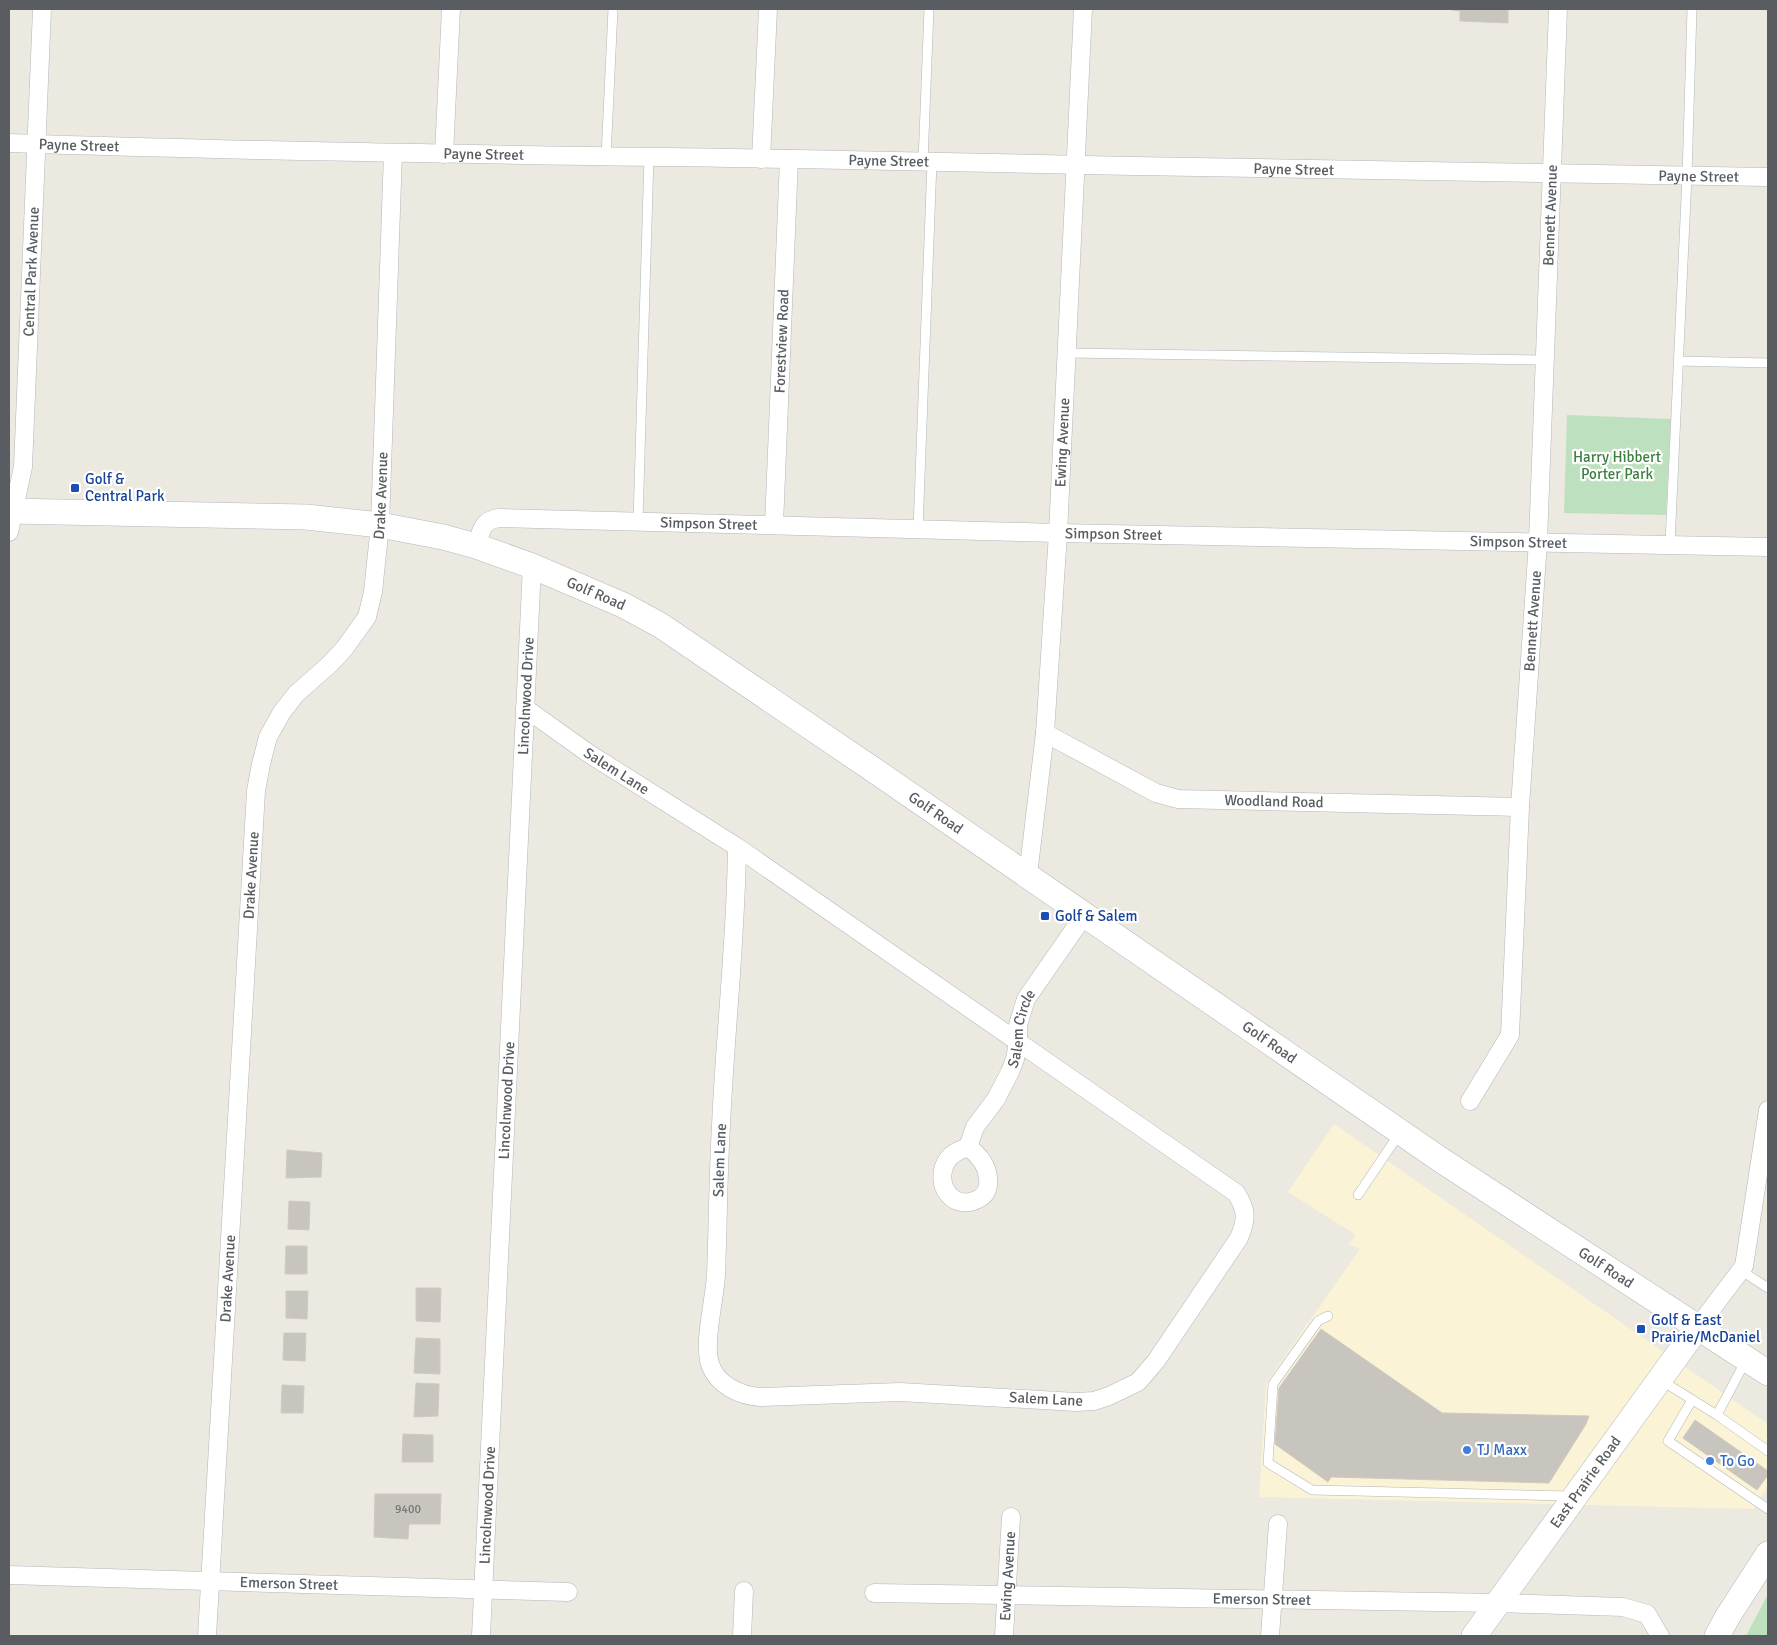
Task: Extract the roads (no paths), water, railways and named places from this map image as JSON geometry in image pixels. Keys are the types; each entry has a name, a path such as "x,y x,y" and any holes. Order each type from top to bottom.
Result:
{"main road":[{"name":"Golf Road","path":"10,518 306,517 380,525 443,537 476,546 532,566 615,601 660,625 1401,1132 1768,1373"},
{"name":"East Prairie Road","path":"1474,1636 1697,1328"},
{"path":"1717,1636 1768,1554"}],"street":[{"name":"Central Park Avenue","path":"10,518 23,468 42,9"},
{"path":"444,154 451,9"},
{"path":"762,159 768,9"},
{"name":"Ewing Avenue","path":"1028,875 1045,734 1058,533 1083,9"},
{"name":"Bennett Avenue","path":"1470,1101 1510,1035 1520,807 1538,542 1550,175 1558,9"},
{"name":"Payne Street","path":"9,143 649,158 789,159 1550,175 1768,177"},
{"name":"Drake Avenue","path":"208,1636 256,791 268,738 282,712 296,694 344,649 367,617 374,592 380,525 393,153"},
{"name":"Forestview Road","path":"774,525 789,159"},
{"name":"Simpson Street","path":"476,546 488,520 499,518 1058,533 1768,546"},
{"name":"Lincolnwood Drive","path":"481,1636 532,566"},
{"name":"Salem Lane","path":"525,708 588,753 736,847 1236,1193 1242,1202 1246,1218 1239,1238 1156,1361 1138,1382 1094,1401 1076,1402 953,1393 900,1392 761,1397 749,1396 726,1386 717,1377 710,1365 708,1352 716,1283 721,1126 736,906 736,847"},
{"name":"Woodland Road","path":"1045,734 1156,793 1178,799 1520,807"},
{"name":"Salem Circle","path":"968,1148 975,1127 996,1099 1015,1059 1018,1025 1026,999 1085,914"},
{"path":"1697,1328 1744,1266 1768,1110"},
{"name":"Ewing Avenue","path":"1004,1636 1011,1517"},
{"path":"1270,1636 1278,1524"},
{"name":"Emerson Street","path":"9,1575 568,1592"},
{"path":"742,1636 744,1591"},
{"name":"Emerson Street","path":"874,1592 1624,1607 1647,1614 1660,1636"}],"lane":[{"path":"606,156 613,9"},
{"path":"918,529 929,9"},
{"path":"1670,544 1692,9"},
{"path":"638,521 649,158"},
{"path":"1066,353 1544,360"},
{"path":"1679,361 1768,363"},
{"path":"1358,1195 1401,1132"},
{"path":"1740,1270 1768,1288"},
{"path":"1328,1316 1318,1321 1273,1384 1268,1463 1312,1490 1575,1496"},
{"path":"1717,1414 1746,1360"},
{"path":"1659,1380 1717,1414 1768,1451"},
{"path":"1692,1400 1668,1441 1768,1508"}],"place":[{"name":"Golf & Central Park","path":"75,488"},
{"name":"Golf & Salem","path":"1045,916"},
{"name":"Golf & East Prairie/McDaniel","path":"1641,1329"},
{"name":"TJ Maxx","path":"1467,1450"},
{"name":"To Go","path":"1710,1461"}],"park label":[{"name":"Harry Hibbert Porter Park","path":"1617,466"}]}
